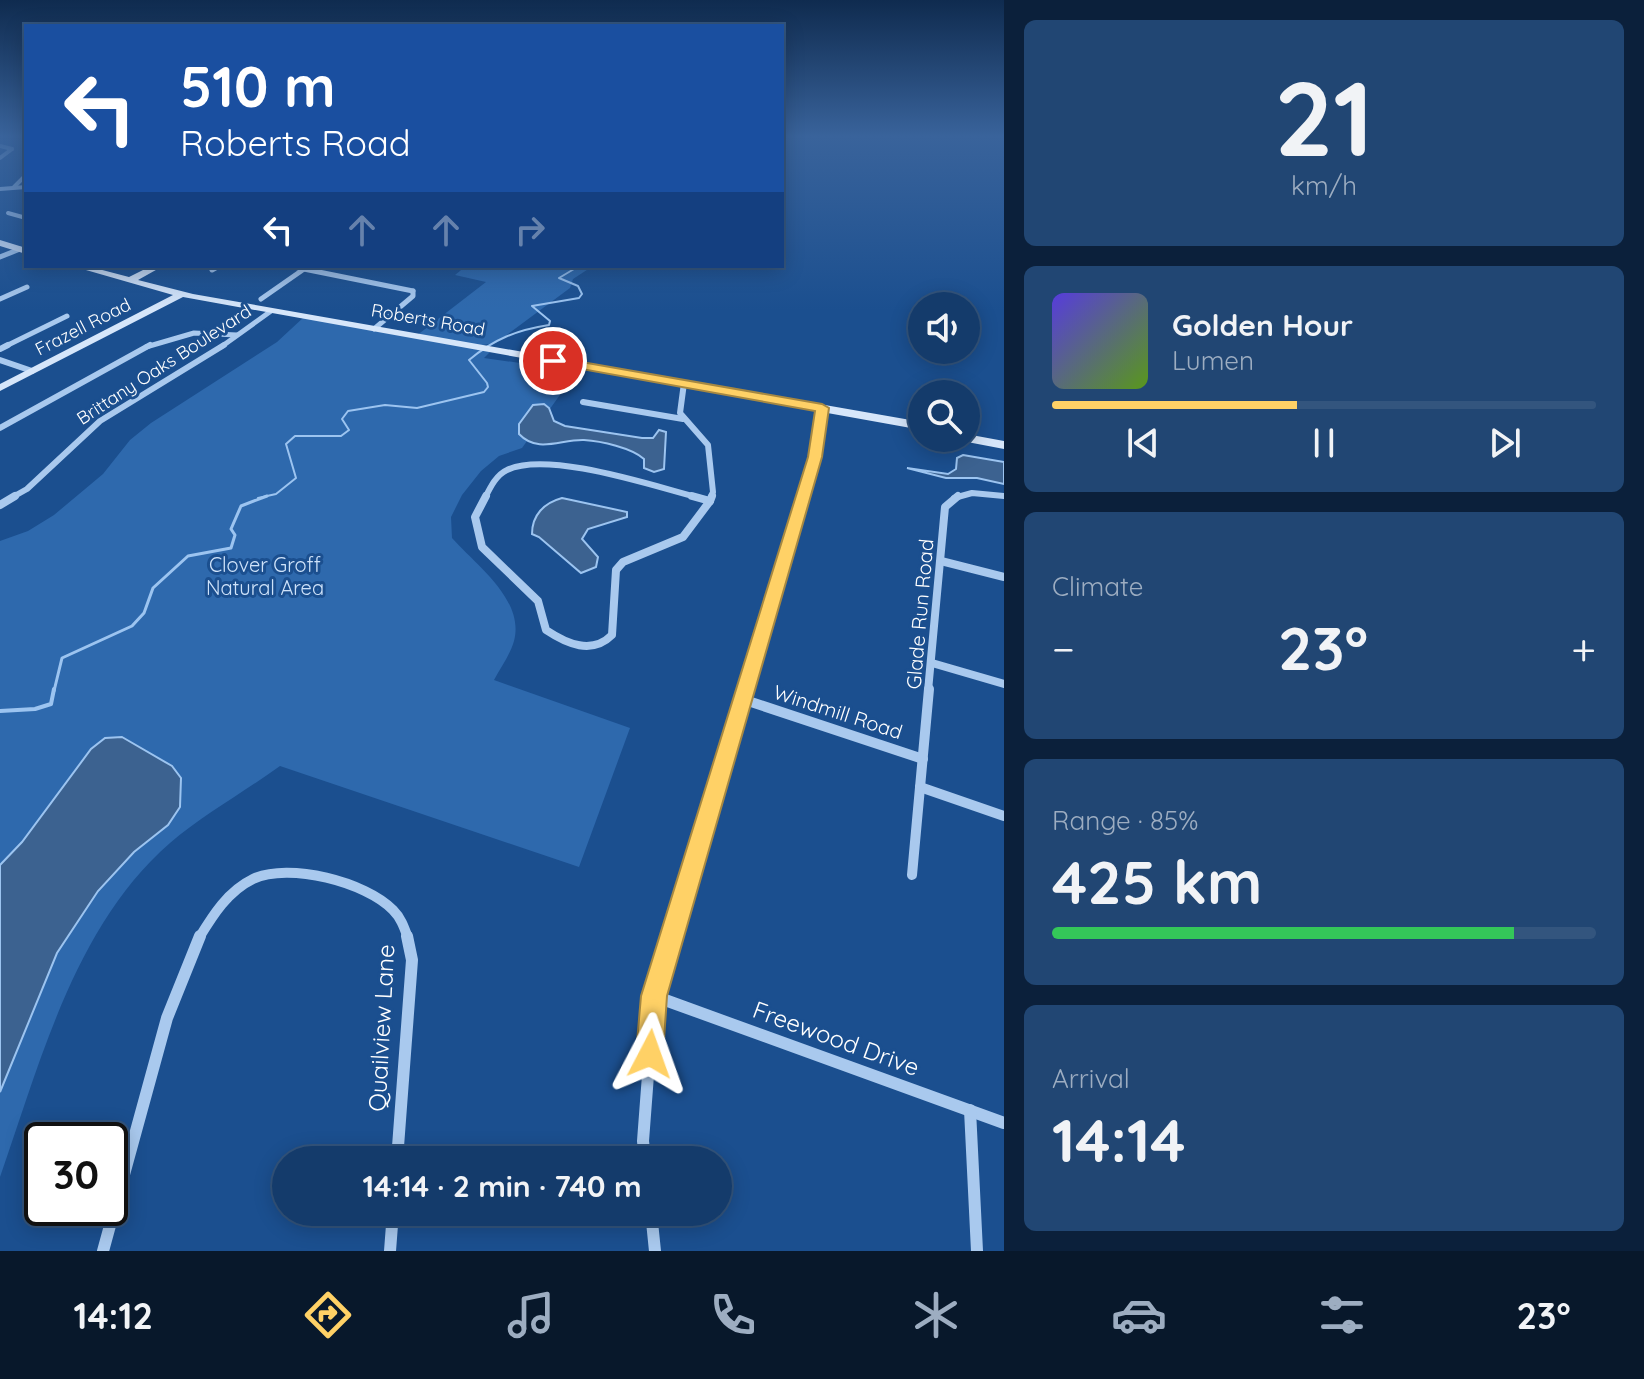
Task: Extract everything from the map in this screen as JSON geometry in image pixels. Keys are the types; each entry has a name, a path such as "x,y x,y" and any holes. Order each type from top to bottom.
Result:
{"main road":[{"path":"0,243 23,250"},
{"name":"Roberts Road","path":"84,268 180,295 908,425"},
{"path":"128,281 154,268"},
{"name":"Frazell Road","path":"0,388 180,295"},
{"path":"980,439 1004,443"}],"street":[{"path":"8,213 24,217"},
{"path":"0,257 23,250"},
{"path":"212,270 216,268"},
{"path":"299,268 417,290 374,329"},
{"path":"261,299 304,269"},
{"path":"0,299 27,287"},
{"name":"Brittany Oaks Boulevard","path":"0,505 27,489 100,421 271,311"},
{"path":"0,349 67,316"},
{"path":"0,428 152,344 197,331 237,335"},
{"path":"0,360 32,371"},
{"path":"684,383 680,397 683,419 708,445 713,492 710,501 683,537 635,556 616,570 612,635 604,643 592,647 554,637 546,630 538,601 482,547 475,517 501,475 514,466 548,463 710,501"},
{"path":"583,402 683,419"},
{"path":"644,1146 654,996 815,457 822,408"},
{"name":"Glade Run Road","path":"912,875 945,507 949,501 979,492 1004,496"},
{"path":"941,561 1004,577"},
{"path":"932,663 1004,684"},
{"name":"Windmill Road","path":"742,699 923,759"},
{"path":"920,787 1004,816"},
{"name":"Quailview Lane","path":"103,1251 171,1000 191,955 217,912 233,893 253,880 283,870 312,873 377,897 396,911 408,932 412,960 398,1146"},
{"name":"Freewood Drive","path":"654,996 1004,1123"},
{"path":"970,1110 977,1251"},
{"path":"390,1251 392,1226"},
{"path":"652,1226 655,1251"}],"green space":[{"name":"Clover Groff Natural Area","path":"464,268 590,268 573,279 570,288 496,343 476,346 492,350 484,358 577,371 522,448 499,456 481,471 462,495 451,517 452,538 496,584 512,611 514,641 494,680 630,728 579,867 280,766 170,843 137,876 109,914 64,998 0,1177 0,541 28,531 54,515 103,474 130,440 151,423 277,342 304,317 416,336 486,282 455,275"}],"shaded area":[{"path":"544,404 554,421 565,426 642,438 653,438 659,430 666,432 664,469 654,472 644,468 644,459 639,455 607,444 575,440 542,444 526,440 519,434 519,424 533,405"},
{"path":"963,455 1004,462 1004,484 977,478 946,478 907,468 948,474 956,469 957,458"},
{"path":"562,498 627,512 627,517 588,529 582,539 598,557 596,567 581,573 532,534 540,511"},
{"path":"122,737 172,766 181,778 180,807 168,825 134,852 98,891 57,953 0,1092 0,865 22,842 91,749 105,738"}],"waterway":[{"path":"267,496 276,494 296,478 286,444 295,436 341,436 349,430 342,419 348,411 385,405 417,408 484,392 487,383 469,360 506,336 549,325 550,321 532,306 579,298 582,294 578,286 559,278 576,268"},
{"path":"54,691 62,658 132,626 144,613 153,588 188,556 231,548 235,535 231,529 241,506 267,496"},
{"path":"258,498 267,496"},
{"path":"0,711 35,709 51,704 54,689"}],"route":[{"path":"553,361 822,408 815,457 654,996 650,1054"}]}
